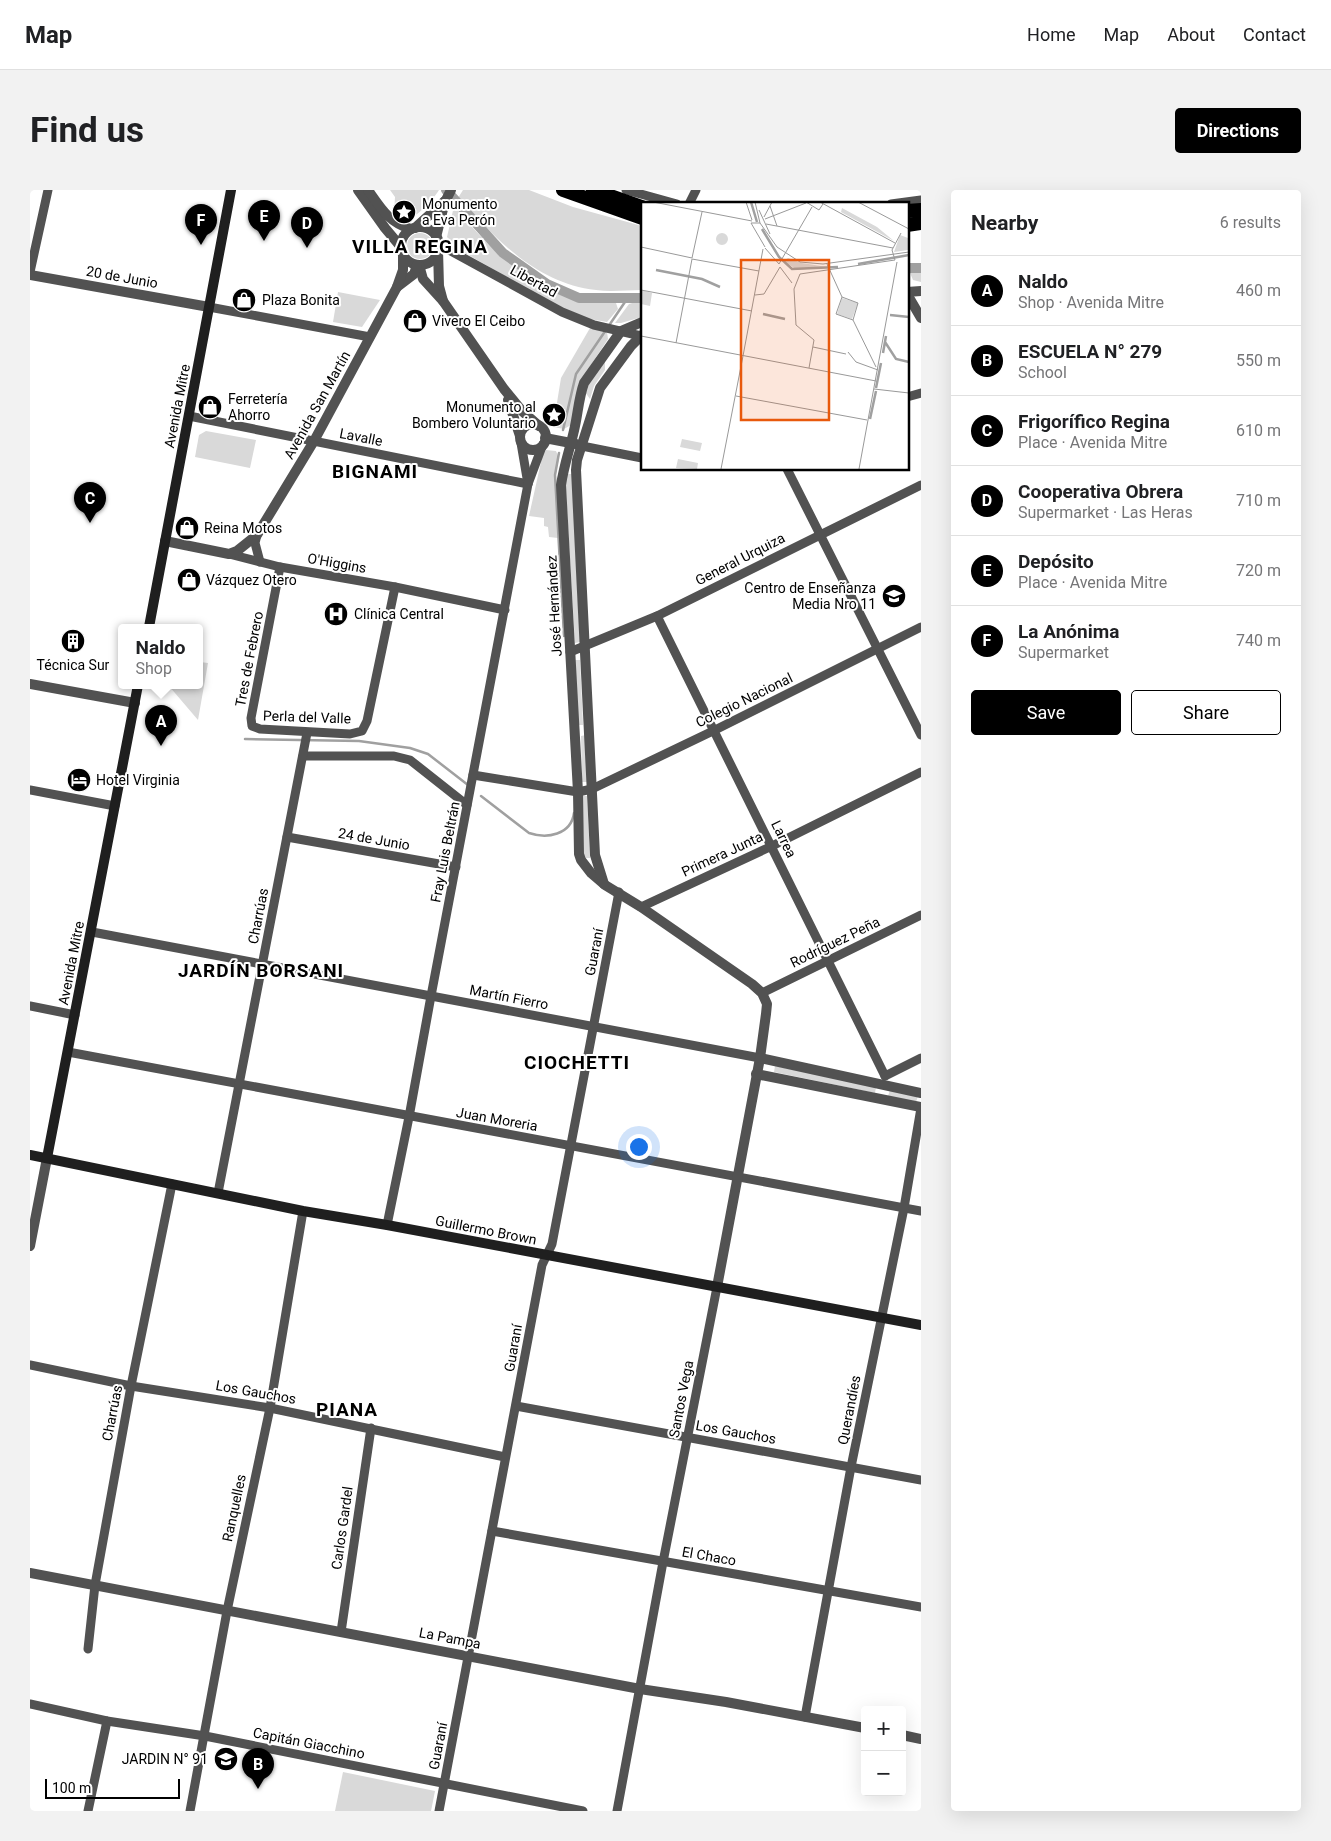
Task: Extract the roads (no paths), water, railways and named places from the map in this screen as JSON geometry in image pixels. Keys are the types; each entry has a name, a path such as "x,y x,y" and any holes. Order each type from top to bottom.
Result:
{"highway":[{"path":"563,190 641,218"},
{"path":"593,190 641,207"},
{"path":"911,214 921,223"}],"main road":[{"name":"Avenida Mitre","path":"150,624 231,190"},
{"name":"Avenida Mitre","path":"47,1158 92,932 137,689"},
{"name":"Guillermo Brown","path":"30,1155 303,1211 921,1325"}],"street":[{"path":"30,273 48,190"},
{"path":"358,190 410,263 418,265 426,264 435,257 446,200 451,190"},
{"path":"368,190 389,219 398,225 413,229 427,229 438,243"},
{"path":"626,190 670,202"},
{"path":"690,202 696,190"},
{"path":"402,251 403,236 446,200"},
{"path":"906,202 921,200"},
{"path":"911,214 921,200"},
{"name":"Fray Luis Beltrán","path":"438,243 440,286 443,301"},
{"name":"Libertad","path":"438,243 553,308 582,321 641,335"},
{"name":"Avenida San Martín","path":"229,554 237,551 257,535 314,441 397,288 403,270 402,251"},
{"name":"Avenida San Martín","path":"397,288 414,274 418,265"},
{"name":"Fray Luis Beltrán","path":"418,265 423,279 443,301 504,389 522,411 539,426"},
{"name":"20 de Junio","path":"30,273 210,307"},
{"path":"921,291 911,298 921,318"},
{"path":"210,307 370,337"},
{"path":"618,330 641,322"},
{"name":"José Hernández","path":"618,330 584,383 563,467 562,485 578,792 579,854 581,860 591,873 604,885 619,892 641,907 752,984 762,993"},
{"name":"José Hernández","path":"604,885 595,855 576,470 577,460 600,388 631,346 641,336"},
{"name":"Fray Luis Beltrán","path":"504,389 521,439 528,484"},
{"path":"908,397 921,393"},
{"name":"Lavalle","path":"189,416 528,484"},
{"path":"533,424 539,426 544,431 544,441 538,448 532,450 526,448 521,439 522,430 533,424"},
{"path":"544,441 570,443 641,458"},
{"name":"Fray Luis Beltrán","path":"387,1225 528,484 544,441"},
{"path":"788,470 921,735"},
{"name":"General Urquiza","path":"570,652 657,616 921,485"},
{"path":"257,535 255,543 260,562"},
{"name":"O'Higgins","path":"165,541 280,567 394,587 505,610"},
{"name":"Tres de Febrero","path":"252,726 251,718 280,567"},
{"name":"Perla del Valle","path":"252,726 260,729 307,733 350,734 362,731 367,721 394,587"},
{"name":"Larrea","path":"657,616 715,730 885,1080"},
{"name":"Colegio Nacional","path":"578,792 592,789 715,730 921,627"},
{"path":"30,684 134,703"},
{"path":"574,731 590,730"},
{"name":"Charrúas","path":"218,1193 307,733"},
{"path":"304,752 394,756 410,760 467,805"},
{"name":"Primera Junta","path":"641,907 772,846 921,772"},
{"path":"473,775 578,792"},
{"path":"30,790 115,806"},
{"name":"24 de Junio","path":"287,837 456,867"},
{"name":"Guaraní","path":"438,1811 542,1265 552,1244 619,892"},
{"name":"Rodríguez Peña","path":"762,993 921,915"},
{"name":"Martín Fierro","path":"92,932 885,1080 921,1093"},
{"name":"Santos Vega","path":"617,1811 760,1058 767,1004 762,993"},
{"path":"30,1006 75,1014"},
{"name":"Juan Moreria","path":"68,1052 921,1211"},
{"path":"881,1099 885,1080 921,1058"},
{"path":"756,1074 921,1108"},
{"name":"Querandíes","path":"805,1717 852,1467 904,1208 921,1108"},
{"name":"Avenida Mitre","path":"30,1246 47,1158"},
{"name":"Charrúas","path":"88,1649 94,1585 131,1386 172,1184"},
{"name":"Ranquelles","path":"190,1811 227,1611 270,1408 303,1211"},
{"name":"Los Gauchos","path":"30,1365 131,1386 270,1408 506,1456"},
{"name":"Los Gauchos","path":"516,1406 921,1480"},
{"name":"Carlos Gardel","path":"341,1632 371,1428"},
{"name":"El Chaco","path":"492,1531 921,1607"},
{"name":"La Pampa","path":"30,1573 640,1689 726,1702 861,1727"},
{"name":"Capitán Giacchino","path":"30,1704 107,1721 205,1736 583,1811"},
{"path":"88,1811 107,1721"},
{"path":"906,1736 921,1739"},
{"path":"526,1811 528,1801"}],"waterway":[{"path":"446,190 503,253 547,284 579,298 641,298"},
{"path":"908,268 921,268"},
{"path":"563,430 576,374 627,299"},
{"path":"559,453 555,475 564,636"},
{"path":"245,739 359,741 410,748 428,754 468,785"},
{"path":"481,796 529,833 536,835 557,834 563,831 572,820 574,813"}],"place":[{"name":"Monumento a Eva Perón","path":"404,212"},
{"name":"Depósito","path":"264,241"},
{"name":"La Anónima","path":"201,245"},
{"name":"Cooperativa Obrera","path":"307,248"},
{"name":"Plaza Bonita","path":"244,300"},
{"name":"Vivero El Ceibo","path":"415,321"},
{"name":"Ferretería Ahorro","path":"210,407"},
{"name":"Monumento al Bombero Voluntario","path":"554,415"},
{"name":"Frigorífico Regina","path":"90,523"},
{"name":"Reina Motos","path":"187,528"},
{"name":"Vázquez Otero","path":"189,580"},
{"name":"Centro de Enseñanza Media Nro 11","path":"894,596"},
{"name":"Clínica Central","path":"336,614"},
{"name":"Técnica Sur","path":"73,641"},
{"name":"Naldo","path":"161,746"},
{"name":"Hotel Virginia","path":"79,780"},
{"name":"JARDIN N° 91","path":"226,1759"},
{"name":"ESCUELA N° 279","path":"258,1789"}],"district":[{"name":"VILLA REGINA","path":"420,246"},
{"name":"BIGNAMI","path":"375,471"},
{"name":"JARDÍN BORSANI","path":"261,970"},
{"name":"CIOCHETTI","path":"577,1062"},
{"name":"PIANA","path":"347,1409"}]}
